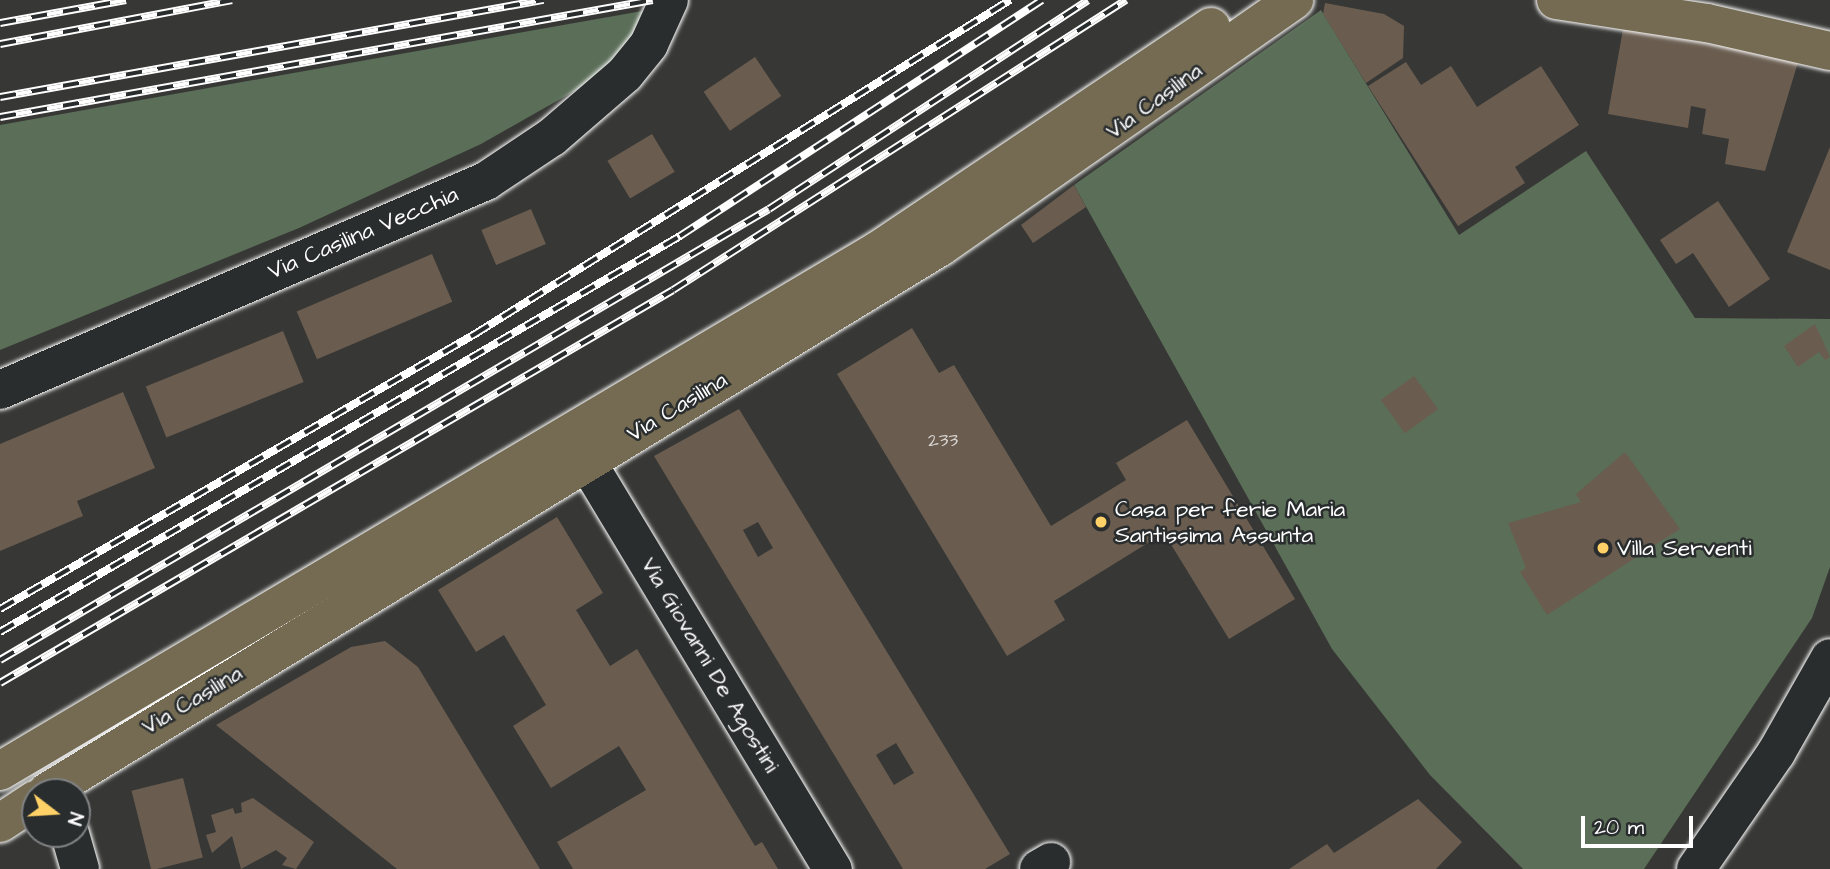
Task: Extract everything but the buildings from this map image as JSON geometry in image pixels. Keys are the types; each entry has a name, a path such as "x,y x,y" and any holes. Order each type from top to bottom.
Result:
{"main road":[{"name":"Via Casilina","path":"0,771 879,250 1067,129 1248,0"},
{"name":"Via Casilina","path":"73,778 940,247 1293,0"},
{"path":"1556,0 1726,27 1830,51"},
{"name":"Via Casilina","path":"0,823 21,810"}],"street":[{"name":"Via Casilina Vecchia","path":"0,390 486,181 552,137 625,74 664,13"},
{"name":"Via Giovanni De Agostini","path":"587,462 833,869"},
{"path":"1696,869 1776,753 1830,658"},
{"path":"74,848 80,869"}],"green space":[{"path":"648,10 636,40 592,81 481,144 299,228 0,350 0,125"},
{"path":"1321,10 1459,235 1586,151 1695,318 1830,319 1830,567 1812,618 1644,869 1523,869 1430,775 1332,649 1074,185"}],"railway":[{"path":"0,23 126,0"},
{"path":"0,44 232,0"},
{"path":"0,97 543,0"},
{"path":"0,117 653,0"},
{"path":"0,609 475,334 1010,0"},
{"path":"0,632 680,236 1042,0"},
{"path":"0,660 769,209 1088,0"},
{"path":"0,683 673,290 1126,0"}],"place":[{"name":"Casa per ferie Maria Santissima Assunta","path":"1101,522"},
{"name":"Villa Serventi","path":"1603,548"}]}
